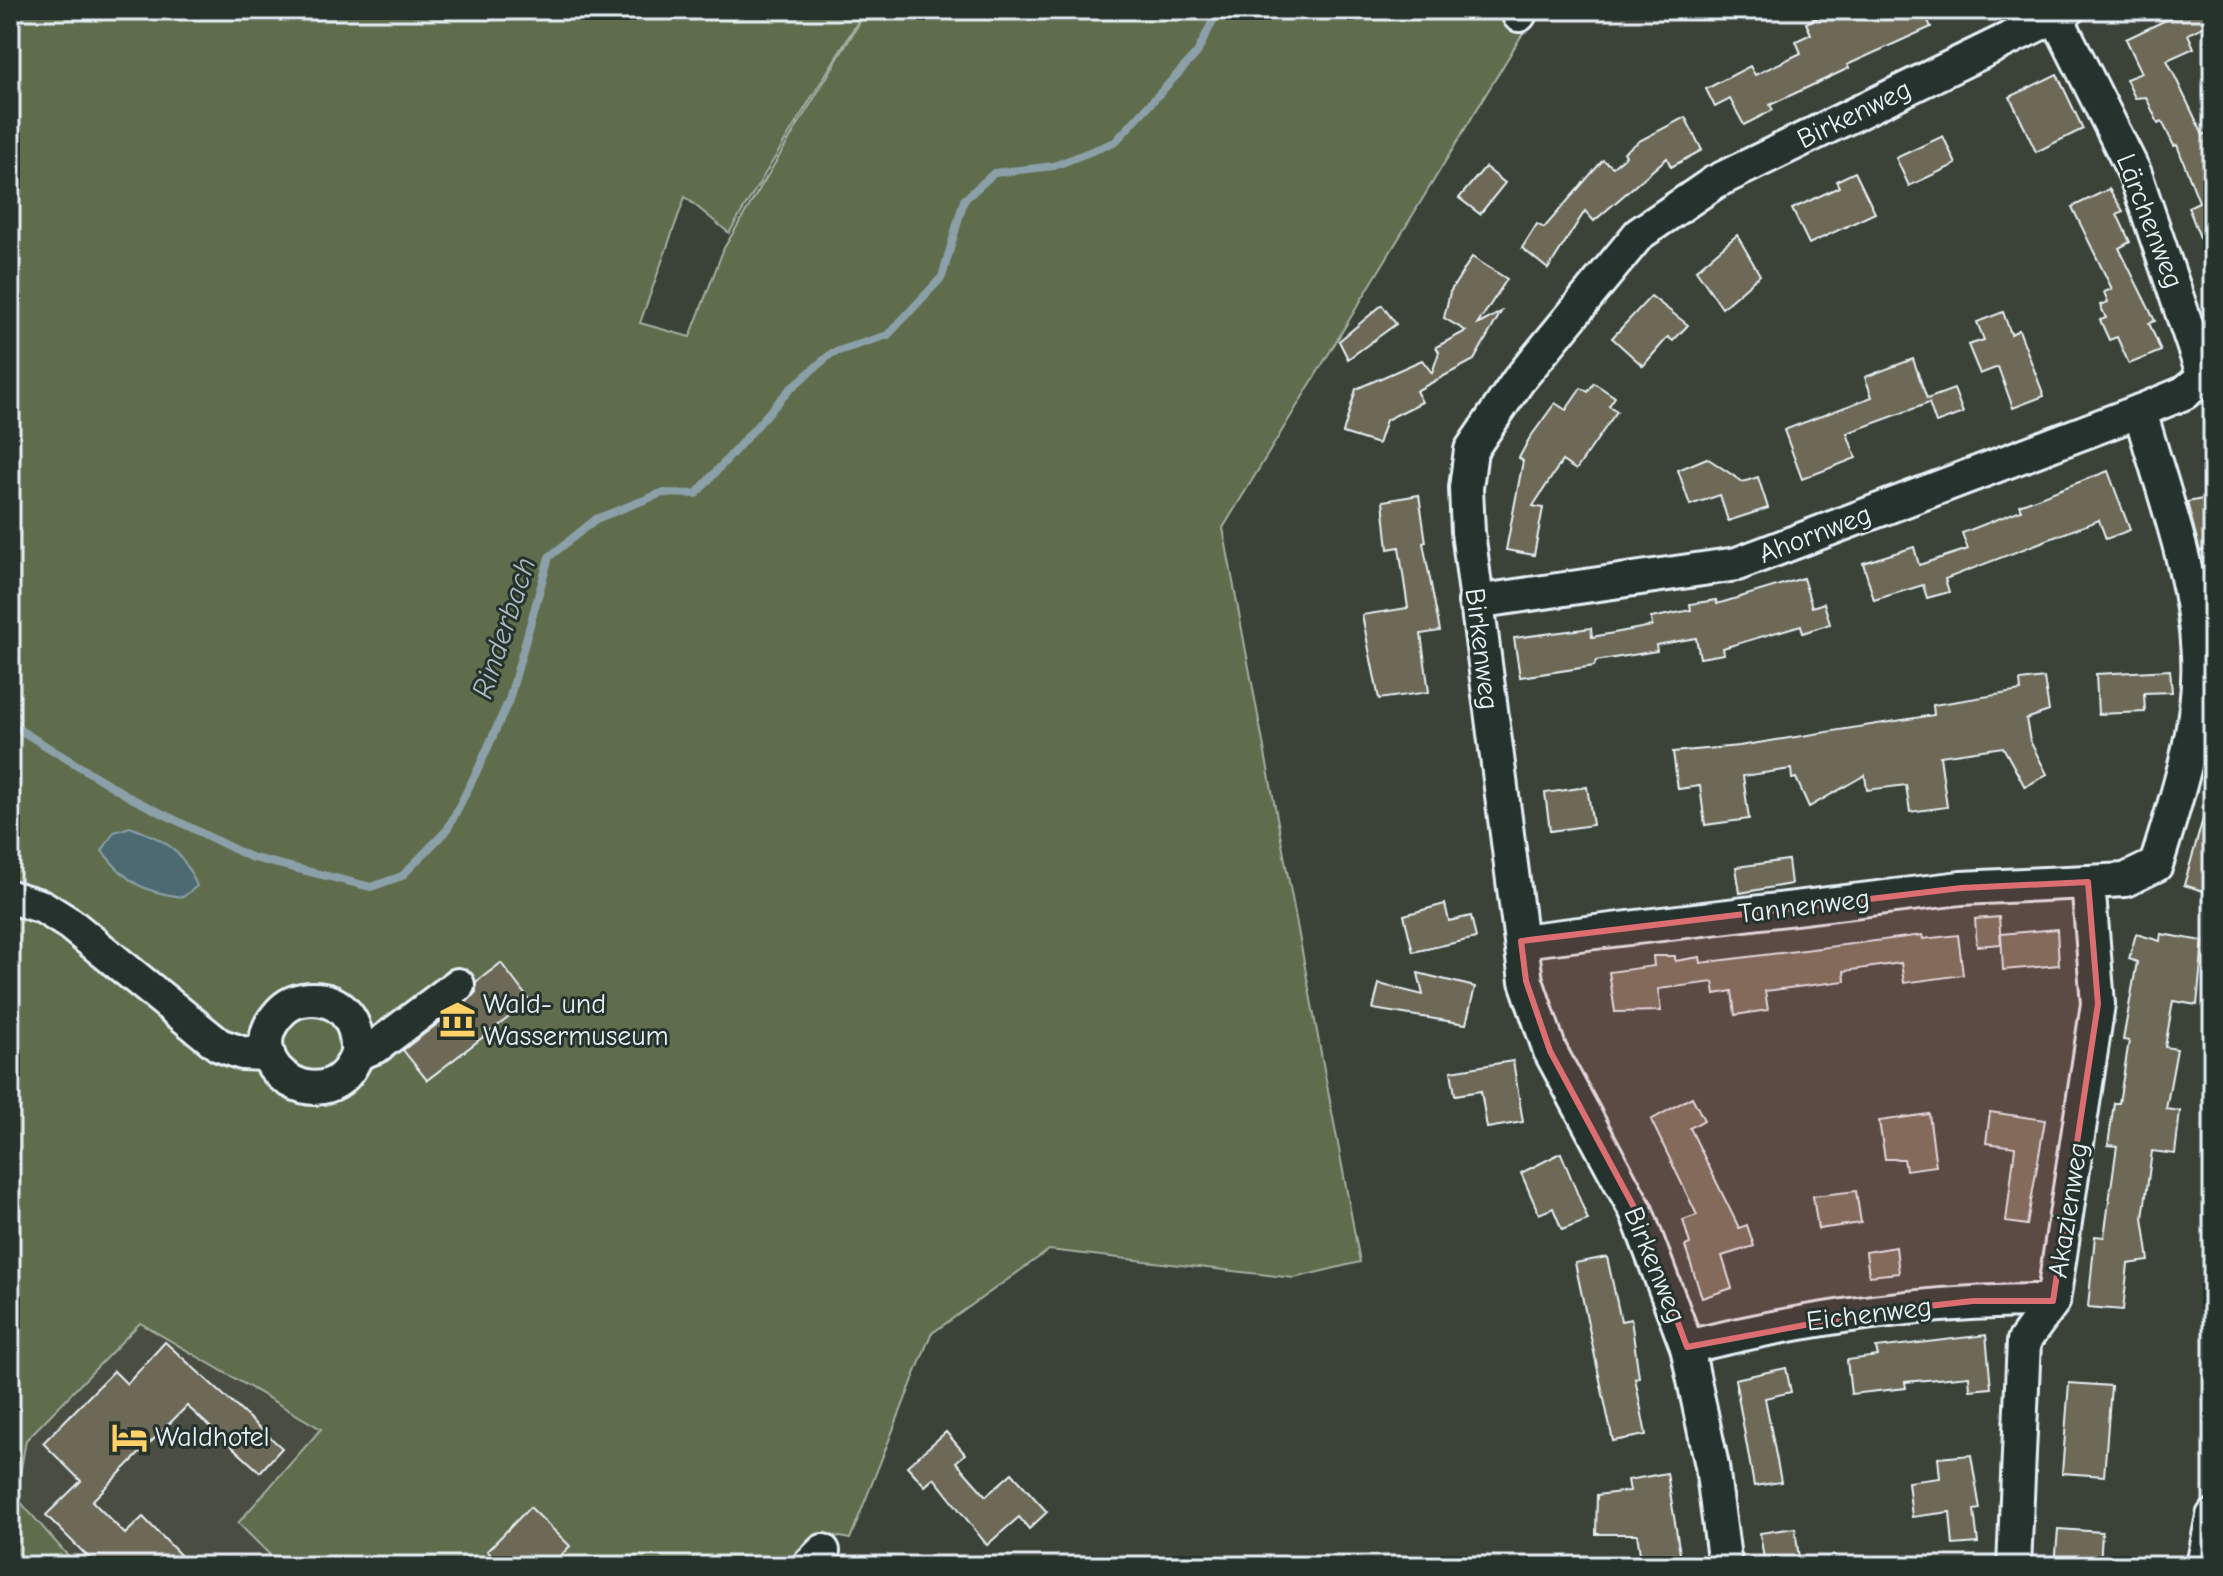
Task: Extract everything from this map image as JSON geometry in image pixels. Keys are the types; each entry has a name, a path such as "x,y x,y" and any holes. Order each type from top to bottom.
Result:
{"street":[{"name":"Lärchenweg","path":"2062,13 2135,174 2204,377 2184,393 2140,411"},
{"name":"Birkenweg","path":"1725,1566 1712,1466 1687,1347 1636,1211 1550,1051 1526,981 1475,602 1466,488 1471,450 1518,381 1639,234 1715,182 2062,13"},
{"name":"Ahornweg","path":"1475,602 1737,564 2140,411"},
{"path":"2088,882 2125,880 2156,865 2192,721 2199,657 2192,594 2140,411"},
{"name":"Tannenweg","path":"1521,941 1961,888 2088,882"},
{"name":"Akazienweg","path":"2014,1566 2024,1341 2053,1301 2098,1004 2088,882"},
{"path":"10,897 43,907 70,924 219,1045 242,1053 268,1054"},
{"path":"357,1054 377,1046 458,985"},
{"path":"318,998 337,1004 349,1015 358,1036 357,1054 344,1077 325,1088 305,1088 284,1080 268,1054 268,1035 274,1019 295,1001 318,998"},
{"name":"Eichenweg","path":"1687,1347 1771,1326 1875,1312 1973,1301 2053,1301"},
{"path":"2203,1566 2213,1516"}],"highlighted area":[{"path":"2088,882 2098,1004 2053,1301 1973,1301 1875,1312 1687,1347 1636,1211 1550,1051 1526,981 1521,941 1961,888"}],"shaded area":[{"path":"140,1323 322,1429 238,1523 281,1566 77,1566 16,1497 26,1440"}],"green space":[{"path":"10,10 865,10 729,233 685,197 640,323 690,337 724,248 867,10 1537,10 1223,528 1360,1262 1294,1278 1049,1250 931,1334 850,1539 821,1533 789,1566 281,1566 238,1523 321,1429 140,1323 26,1440 16,1497 77,1566 10,1566"}],"water":[{"path":"130,827 154,837 179,854 197,886 183,897 169,895 146,889 120,871 102,851 114,832"}],"building":[{"path":"1834,10 1923,10 1931,27 1847,65 1849,68 1770,105 1773,110 1744,125 1730,99 1715,107 1706,89 1750,66 1755,75 1801,53 1796,41 1811,34 1806,23"},
{"path":"2187,10 2213,10 2213,22 2188,34 2194,48 2167,60 2203,135 2213,131 2212,268 2188,207 2199,202 2177,145 2174,146 2162,121 2158,123 2146,97 2135,98 2126,79 2142,73 2126,39"},
{"path":"2057,74 2083,129 2036,152 2010,97"},
{"path":"1685,117 1702,150 1671,167 1667,158 1594,221 1585,211 1548,269 1522,248 1537,224 1544,228 1603,160 1613,167 1626,156 1624,152 1641,140"},
{"path":"1943,136 1956,164 1909,186 1896,158"},
{"path":"1485,167 1505,183 1480,214 1459,198"},
{"path":"1855,172 1875,213 1809,244 1792,209 1839,187 1836,181"},
{"path":"2109,189 2123,211 2117,214 2130,242 2119,248 2155,321 2149,323 2161,351 2129,364 2117,337 2109,340 2100,320 2106,318 2100,305 2108,302 2104,292 2112,289 2072,207"},
{"path":"1737,235 1760,275 1722,308 1696,270"},
{"path":"1472,257 1507,279 1477,325 1501,312 1474,360 1416,391 1422,402 1386,420 1378,444 1343,433 1356,389 1422,360 1432,373 1439,352 1436,347 1466,331 1444,318 1450,292"},
{"path":"1651,296 1688,325 1673,341 1668,337 1643,366 1612,338"},
{"path":"1382,305 1396,324 1348,359 1339,341"},
{"path":"2003,312 2011,334 2019,330 2044,396 2013,408 1998,367 1980,374 1968,345 1984,340 1977,322"},
{"path":"1913,359 1927,399 1954,389 1963,413 1936,423 1929,403 1847,433 1856,458 1802,479 1784,430 1872,397 1865,377"},
{"path":"1594,383 1615,397 1609,406 1617,411 1576,470 1562,461 1533,506 1543,508 1534,555 1506,550 1523,461 1519,458 1529,439 1555,403 1566,410 1581,388 1588,392"},
{"path":"1707,458 1743,482 1758,477 1768,508 1728,521 1720,495 1690,505 1678,470"},
{"path":"2108,471 2130,530 2106,539 2099,520 1945,579 1949,592 1927,598 1923,585 1874,600 1863,563 1914,547 1919,565 1968,549 1962,533 2021,510 2019,505"},
{"path":"1419,495 1426,542 1423,543 1440,631 1421,634 1429,692 1379,699 1362,615 1408,608 1399,547 1388,549 1383,501"},
{"path":"2213,497 2213,548 2200,551 2187,502"},
{"path":"1803,578 1812,607 1824,603 1830,624 1803,633 1801,625 1723,648 1724,654 1700,658 1696,638 1656,645 1657,651 1596,661 1594,666 1520,677 1514,638 1591,628 1592,637 1652,626 1651,618 1691,610 1690,604 1716,600 1717,604"},
{"path":"2170,670 2172,692 2144,693 2145,712 2098,714 2096,674"},
{"path":"2044,678 2049,711 2026,719 2030,741 2047,774 2025,787 2003,747 1940,756 1947,807 1910,812 1906,785 1867,790 1865,775 1809,807 1796,778 1792,779 1791,769 1743,776 1749,819 1705,825 1700,786 1678,789 1673,752 1739,746 1934,715 1933,705 2021,691 2020,681"},
{"path":"1587,787 1593,825 1550,831 1545,793"},
{"path":"2207,805 2213,806 2213,894 2184,885"},
{"path":"1788,860 1791,884 1740,893 1736,867"},
{"path":"1445,904 1449,921 1471,916 1476,938 1413,952 1404,915"},
{"path":"1999,917 2001,944 1977,946 1975,919"},
{"path":"2057,929 2059,965 2003,970 2001,934"},
{"path":"2136,934 2160,941 2161,934 2203,941 2197,1005 2173,1001 2165,1047 2177,1049 2166,1109 2180,1111 2175,1154 2152,1151 2143,1218 2149,1261 2128,1264 2123,1310 2088,1307 2095,1236 2104,1237 2117,1146 2108,1145 2114,1103 2119,1103 2129,1041 2123,1040 2137,962 2129,959"},
{"path":"1922,935 1923,939 1958,935 1963,975 1904,983 1901,963 1844,971 1845,981 1765,991 1768,1010 1735,1015 1732,991 1715,994 1713,982 1658,989 1661,1011 1615,1012 1609,972 1654,966 1653,956 1675,956 1675,961 1700,957 1701,963"},
{"path":"501,963 530,1001 427,1080 403,1050 469,1000 476,992 476,982"},
{"path":"1418,973 1475,987 1466,1024 1373,1009 1379,984 1423,995"},
{"path":"1513,1061 1523,1122 1487,1128 1481,1091 1455,1095 1451,1071"},
{"path":"1692,1097 1704,1120 1690,1128 1739,1228 1747,1225 1754,1246 1722,1256 1732,1288 1702,1298 1685,1246 1690,1244 1683,1220 1697,1215 1651,1120"},
{"path":"1990,1112 2045,1120 2027,1225 2006,1222 2015,1147 1986,1143"},
{"path":"1929,1114 1936,1166 1906,1170 1904,1159 1885,1159 1879,1121"},
{"path":"1561,1153 1588,1220 1562,1230 1553,1208 1539,1214 1521,1173"},
{"path":"1856,1191 1861,1223 1818,1229 1813,1196"},
{"path":"1896,1247 1899,1273 1869,1276 1866,1252"},
{"path":"1607,1257 1621,1321 1631,1319 1639,1377 1635,1378 1646,1435 1613,1441 1575,1263"},
{"path":"1986,1335 1991,1388 1970,1390 1969,1376 1905,1382 1906,1388 1851,1394 1847,1360 1878,1356 1876,1348"},
{"path":"165,1342 282,1448 260,1472 187,1406 92,1501 125,1534 143,1517 191,1566 97,1566 46,1515 81,1481 43,1443 114,1371 127,1384"},
{"path":"1786,1368 1791,1392 1765,1398 1781,1482 1754,1486 1735,1379"},
{"path":"2069,1383 2111,1386 2104,1476 2062,1473"},
{"path":"946,1432 965,1454 956,1462 986,1496 1012,1473 1047,1512 1029,1529 1019,1517 987,1545 934,1478 925,1486 907,1466"},
{"path":"1971,1455 1980,1509 1974,1510 1978,1543 1953,1545 1950,1512 1912,1517 1908,1482 1940,1478 1938,1458"},
{"path":"1667,1473 1682,1566 1642,1566 1637,1534 1596,1534 1597,1495 1630,1491 1628,1480"},
{"path":"530,1507 570,1546 551,1566 503,1566 487,1551"},
{"path":"1795,1528 1800,1566 1765,1566 1760,1533"},
{"path":"2058,1529 2102,1532 2100,1566 2055,1566"}],"waterway":[{"name":"Rinderbach","path":"10,724 131,798 250,857 371,887 402,876 447,830 480,765 509,700 549,557 596,519 662,493 696,494 790,389 832,353 888,335 942,277 964,200 994,173 1054,166 1115,142 1197,53 1218,10"}],"place":[{"name":"Wald- und Wassermuseum","path":"457,1020"},
{"name":"Waldhotel","path":"129,1437"}]}
